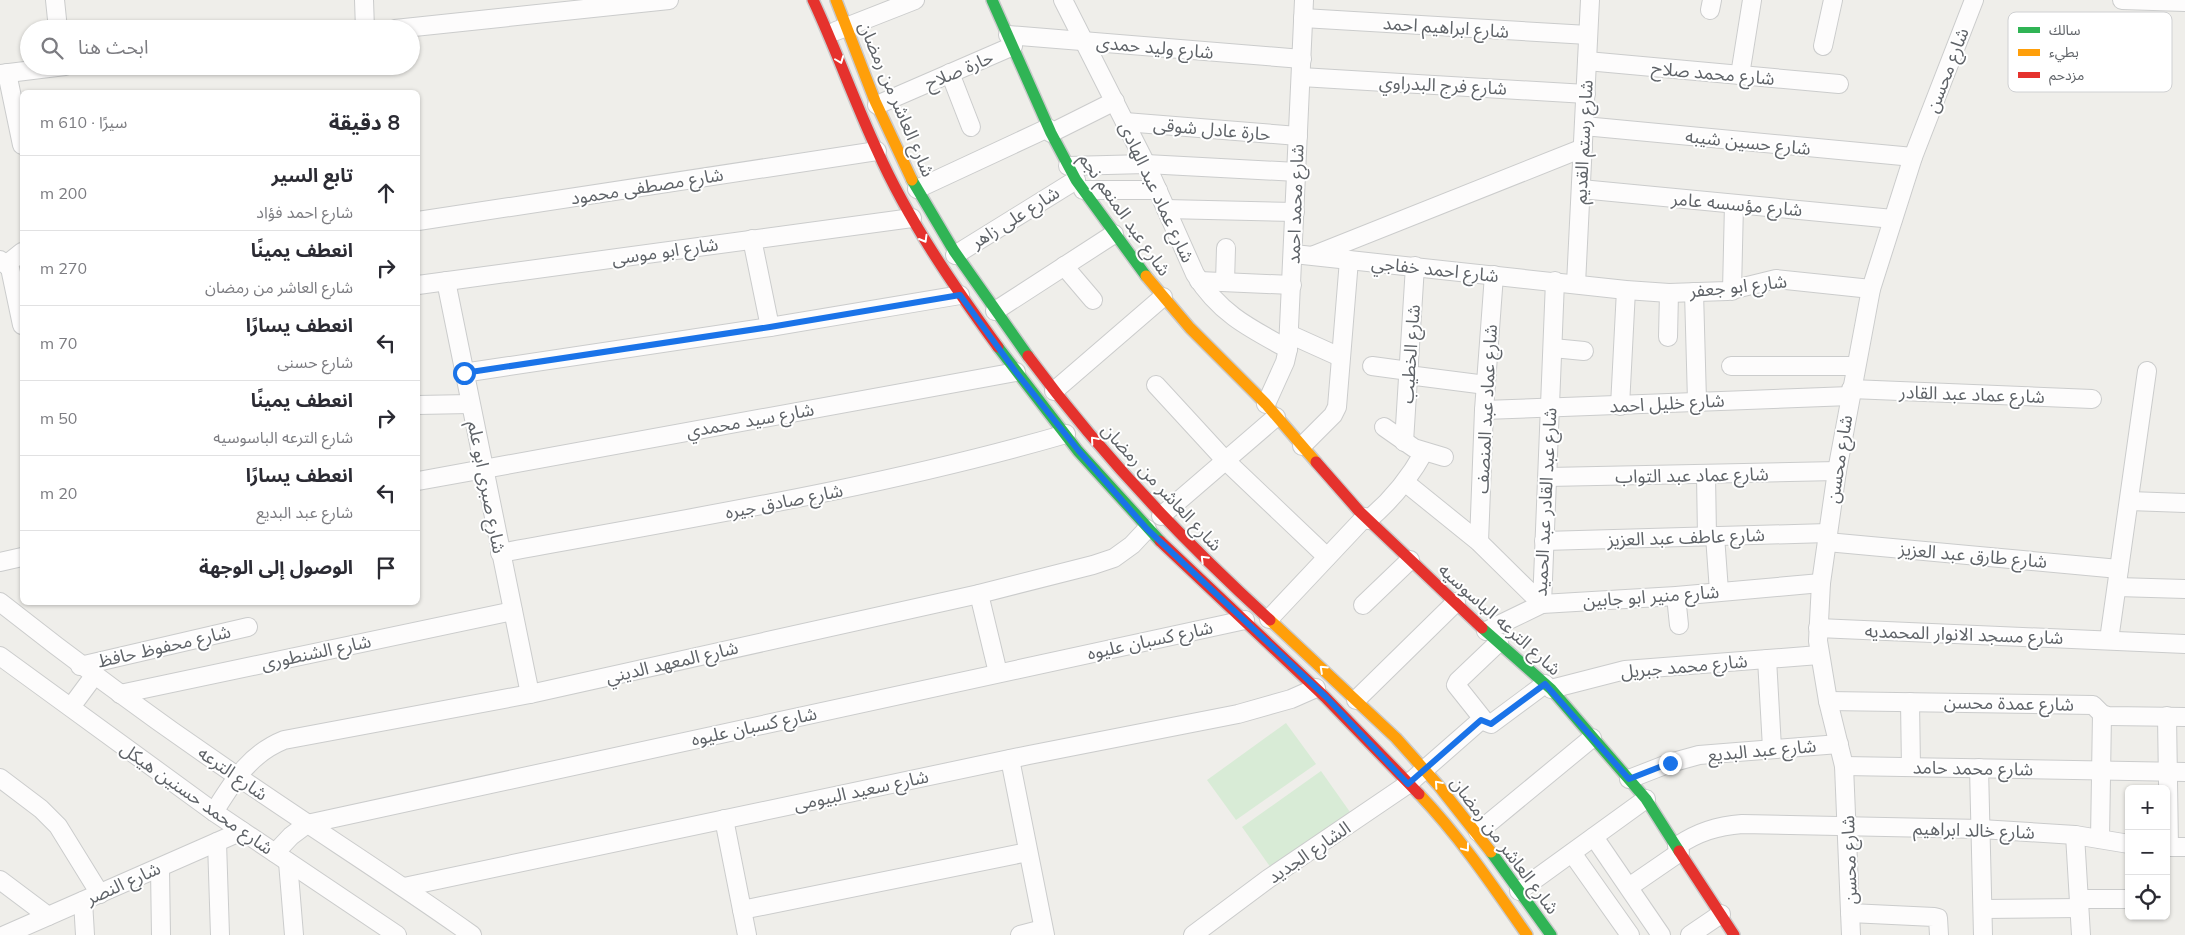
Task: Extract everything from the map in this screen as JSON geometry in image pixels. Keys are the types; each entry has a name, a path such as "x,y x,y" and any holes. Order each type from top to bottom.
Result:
{"main road":[{"name":"شارع العاشر من رمضان","path":"813,0 877,151 912,218 960,295 1016,372 1147,529 1316,688 1458,838 1527,935"},
{"name":"شارع العاشر من رمضان","path":"836,0 877,105 917,189 955,255 1054,391 1087,432 1161,516 1356,700 1425,769 1478,832 1551,935"},
{"name":"شارع عبد المنعم نجم","path":"992,0 1050,130 1076,179 1114,234 1163,297 1190,328 1271,410"},
{"name":"شارع الترعه الباسوسيه","path":"1271,410 1367,519 1492,637 1548,686 1646,800 1734,935"}],"street":[{"path":"55,0 57,20"},
{"path":"364,0 365,20"},
{"path":"420,26 669,0"},
{"path":"829,34 915,0"},
{"name":"شارع عماد عبد الهادى","path":"1064,0 1146,164 1199,280 1213,301 1238,322 1289,342 1340,357"},
{"name":"شارع محمد احمد","path":"1161,516 1225,460 1271,410 1285,362 1289,342 1292,285 1302,255 1295,212 1304,0"},
{"name":"شارع رستم القديم","path":"1576,284 1590,0"},
{"path":"1740,75 1752,0"},
{"path":"1823,46 1833,0"},
{"name":"شارع محسن","path":"1851,935 1848,826 1844,766 1819,655 1818,628 1821,583 1827,537 1850,393 1871,289 1913,158 1974,0"},
{"path":"2122,0 2185,2"},
{"name":"شارع ابراهيم احمد","path":"1303,18 1588,35"},
{"name":"شارع وليد حمدى","path":"1011,40 1084,41 1302,58"},
{"name":"حارة صلاح","path":"877,105 950,74 1011,40"},
{"name":"شارع محمد صلاح","path":"1587,61 1839,84"},
{"path":"20,71 4,73 20,137"},
{"path":"950,74 971,127"},
{"name":"شارع فرج البدراوي","path":"1301,77 1586,94"},
{"path":"917,189 1114,102"},
{"name":"حارة عادل شوقى","path":"1125,122 1298,136"},
{"name":"شارع حسين شيبه","path":"1584,126 1913,158"},
{"path":"1302,255 1583,148"},
{"name":"شارع مصطفى محمود","path":"420,221 877,151"},
{"path":"1076,179 1146,164 1297,172"},
{"path":"1076,179 1158,190"},
{"name":"شارع على زاهر","path":"955,255 1076,179"},
{"name":"شارع مؤسسه عامر","path":"1581,189 1893,219"},
{"path":"1732,291 1734,204"},
{"path":"1166,209 1295,212"},
{"name":"شارع ابو موسى","path":"420,285 912,218"},
{"path":"995,311 1114,234"},
{"path":"752,239 770,327"},
{"path":"1225,282 1226,248"},
{"path":"20,253 4,262 11,273 20,316"},
{"name":"شارع احمد خفاجي","path":"1302,255 1576,284"},
{"path":"1302,446 1335,411 1348,260"},
{"path":"1064,266 1093,300"},
{"name":"شارع الخطيب","path":"1404,442 1415,266"},
{"name":"شارع عماد عبد المنصف","path":"1479,542 1484,410 1494,275"},
{"name":"شارع ابو جعفر","path":"1576,284 1626,290 1694,292 1732,291 1776,279 1871,289"},
{"path":"1199,280 1292,285"},
{"name":"شارع صبرى ابو علم","path":"446,281 530,694"},
{"name":"شارع عبد القادر عبد الحميد","path":"1542,604 1556,281"},
{"path":"1620,406 1626,290"},
{"path":"1668,336 1669,292"},
{"path":"1694,292 1697,401"},
{"path":"464,373 770,327 960,295"},
{"path":"1054,391 1163,297"},
{"path":"1553,348 1584,351"},
{"path":"1372,366 1486,385"},
{"path":"1731,366 1856,366"},
{"path":"2109,640 2147,371"},
{"name":"شارع سيد محمدي","path":"420,481 1016,372"},
{"path":"1156,386 1225,460 1327,557"},
{"name":"شارع خليل احمد","path":"1484,410 1620,406 1850,393"},
{"name":"شارع عماد عبد القادر","path":"1850,393 2092,399"},
{"path":"420,402 470,404"},
{"path":"1384,427 1404,442 1424,452 1444,457"},
{"name":"شارع صادق جيره","path":"500,553 836,491 930,471 1066,434"},
{"path":"1269,619 1327,557 1367,519 1386,506 1406,483 1424,452"},
{"name":"شارع عماد عبد التواب","path":"1548,477 1837,471"},
{"path":"1706,475 1711,536 1719,592"},
{"name":"شارع عبد القادر عبد الحميد","path":"1406,483 1479,542 1542,604"},
{"path":"2129,501 2185,503"},
{"name":"شارع المعهد الديني","path":"214,812 236,776 258,754 284,740 530,694 979,594 1114,558 1132,546 1147,529"},
{"name":"شارع عاطف عبد العزيز","path":"1544,541 1711,536 1827,537"},
{"name":"شارع طارق عبد العزيز","path":"1827,537 2119,569"},
{"path":"0,562 20,558"},
{"path":"1363,606 1410,560"},
{"name":"شارع منير ابو جابين","path":"1483,719 1456,685 1458,681 1492,637 1542,604 1676,596 1821,583"},
{"path":"2117,587 2185,589"},
{"path":"979,594 998,673"},
{"path":"1676,596 1679,625"},
{"name":"شارع الترعه","path":"0,602 94,676 236,776 404,886 472,935"},
{"path":"1356,700 1456,602"},
{"name":"شارع الشنطورى","path":"120,694 513,611"},
{"name":"شارع كسبان عليوه","path":"281,858 291,836 307,824 1245,620"},
{"name":"شارع محفوظ حافظ","path":"80,666 248,627"},
{"name":"شارع مسجد الانوار المحمديه","path":"1818,628 2185,644"},
{"name":"شارع محمد جبريل","path":"1548,686 1625,670 1819,655"},
{"name":"شارع محمد حسنين هيكل","path":"0,656 377,928 397,935"},
{"path":"1767,659 1772,748"},
{"path":"71,707 94,676"},
{"path":"1483,719 1491,724 1548,686"},
{"name":"شارع سعيد البيومى","path":"404,886 1010,759 1238,714 1264,708 1316,688"},
{"name":"شارع عمدة محسن","path":"1828,701 2093,705 2102,714 2108,716 2185,716"},
{"path":"1910,702 1911,767"},
{"path":"2100,838 2102,714"},
{"path":"2167,716 2167,771 2173,847"},
{"name":"الشارع الجديد","path":"1193,935 1215,928 1268,879 1408,784 1483,719"},
{"path":"1478,832 1592,738"},
{"name":"شارع عبد البديع","path":"1629,779 1670,763 1699,755 1838,744"},
{"path":"1010,759 1044,932 1020,935"},
{"name":"شارع محمد حامد","path":"1844,766 2185,772"},
{"path":"1979,768 1983,935"},
{"path":"0,778 37,805 54,821 65,835 100,894"},
{"path":"1519,891 1646,800"},
{"path":"724,819 747,935"},
{"name":"شارع خالد ابراهيم","path":"1629,887 1699,833 1724,825 1981,829 2075,834 2125,843"},
{"name":"شارع النصر","path":"5,935 30,930 48,916 242,831"},
{"path":"2075,834 2081,935"},
{"path":"1594,837 1661,935"},
{"path":"217,842 220,935"},
{"path":"742,910 1028,852"},
{"path":"1572,853 1630,935"},
{"path":"281,858 294,935"},
{"path":"160,868 161,935"},
{"path":"0,880 48,916"},
{"path":"1983,909 2079,904 2125,899"},
{"path":"83,901 85,935"},
{"path":"1850,913 1934,916 1938,918 1939,935"},
{"path":"1690,935 1721,914"}],"green space":[{"path":"1286,723 1316,764 1236,820 1207,780"},
{"path":"1321,771 1350,812 1271,868 1242,827"}],"traffic: fast":[{"path":"992,0 1051,133 1076,180 1146,276"},
{"path":"912,180 954,251 1028,356"},
{"path":"998,347 1078,451 1160,541"},
{"path":"1482,628 1551,689 1646,799 1679,851"},
{"path":"1491,852 1551,935"}],"traffic: slow":[{"path":"836,0 875,101 912,180"},
{"path":"1146,276 1190,328 1266,404 1316,462"},
{"path":"1270,620 1396,738 1438,785 1491,852"},
{"path":"1419,794 1434,810 1489,880 1527,935"}],"traffic: jam":[{"path":"813,0 889,176 932,252 998,347"},
{"path":"1028,356 1084,427 1143,494 1205,558 1270,620"},
{"path":"1316,462 1359,511 1482,628"},
{"path":"1160,541 1325,697 1419,794"},
{"path":"1679,851 1734,935"}],"route":[{"path":"464,373 770,327 960,295 1016,372 1078,450 1147,529 1326,697 1408,784 1481,720 1484,719 1491,724 1545,684 1629,779 1670,763"}]}
